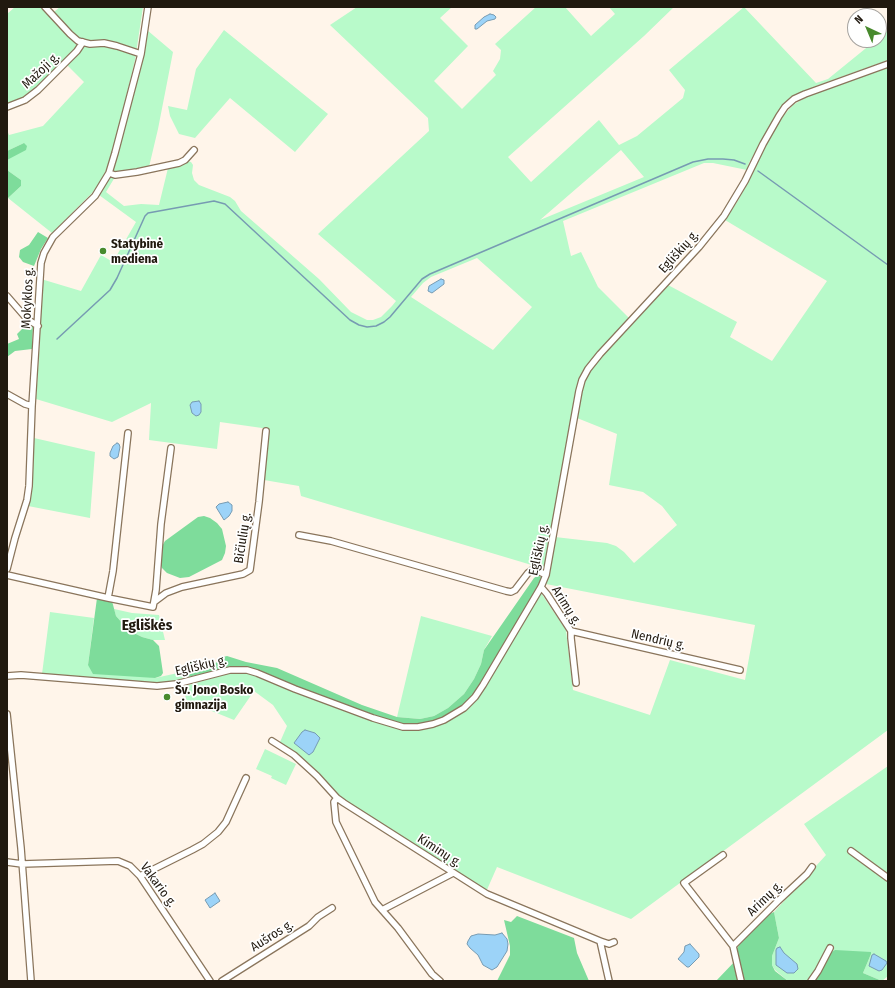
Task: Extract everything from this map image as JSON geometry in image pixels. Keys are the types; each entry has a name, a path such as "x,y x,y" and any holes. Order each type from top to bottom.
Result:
{"street":[{"path":"45,7 78,41 104,43 141,54"},
{"name":"Mokyklos g.","path":"7,569 28,493 32,406 38,326 39,275 44,253 52,237 94,196 109,174 116,153 141,54 148,7"},
{"name":"Mažoji g.","path":"7,108 25,100 38,90 77,51 83,42"},
{"name":"Egliškių g.","path":"7,676 21,675 157,686 176,684 230,670 247,670 373,718 403,727 418,727 433,724 460,711 469,703 483,685 541,587 546,574 579,391 582,380 588,369 600,354 699,247 724,216 742,187 778,116 785,108 794,100 805,94 888,64"},
{"path":"109,174 115,175 137,172 179,163 185,160 194,150"},
{"path":"7,296 27,319 38,326"},
{"path":"7,394 25,404 32,406"},
{"name":"Bičiulių g.","path":"154,605 166,593 182,587 243,574 250,570 266,431"},
{"path":"108,598 113,571 128,433"},
{"path":"7,575 108,598 154,605 171,448"},
{"path":"299,535 331,541 511,592 515,590 532,570 546,574"},
{"name":"Arimų g.","path":"541,587 572,631 571,638 576,683"},
{"name":"Nendrių g.","path":"572,631 740,670"},
{"path":"7,714 12,751 31,981"},
{"name":"Kiminų g.","path":"272,741 294,755 317,776 337,798 487,894 600,941 609,944 614,942"},
{"path":"140,876 204,844 218,832 226,822 246,778"},
{"path":"337,798 334,802 336,822 375,902 398,928 432,974 440,981"},
{"path":"851,851 888,878"},
{"path":"723,855 684,883 734,946 741,981"},
{"name":"Vakario g.","path":"7,862 22,864 118,861 130,866 140,876 210,981"},
{"name":"Arimų g.","path":"734,946 807,874 812,867"},
{"path":"382,910 453,873"},
{"name":"Aušros g.","path":"222,981 309,926 318,917 332,908"},
{"path":"600,941 609,981"},
{"path":"811,981 830,948"}],"green space":[{"path":"15,7 40,7 49,16 60,7 143,7 135,60 112,155 103,177 93,192 52,233 8,198 21,186 21,180 7,170 7,160 24,143 7,151 7,130 9,135 43,126 84,82 67,65 26,103 7,109 7,14"},
{"path":"357,7 452,7 440,18 468,46 434,81 462,109 496,75 493,71 500,59 501,50 495,44 536,7 565,7 591,36 615,14 609,7 674,7 644,36 508,157 531,182 599,120 619,145 637,136 683,98 685,90 669,70 744,7 816,83 828,79 866,48 887,48 888,30 888,60 816,86 799,94 788,102 777,113 749,163 747,170 713,163 704,163 563,221 571,256 581,252 598,287 631,320 601,350 577,392 545,569 301,496 299,486 264,480 269,429 220,422 217,449 149,440 151,403 112,422 36,399 40,342 41,279 81,291 101,255 113,262 136,222 99,195 113,172 142,60 147,30 173,52 149,167 118,172 106,192 124,206 141,204 159,205 168,168 178,166 187,161 191,162 193,165 192,173 194,180 199,185 230,197 235,201 241,211 319,279 351,312 367,320 373,320 381,317 396,301 318,234 429,131 428,118 330,25","holes":["621,150 644,177 540,220","477,258 532,307 493,350 411,297 423,283 431,277"]},
{"path":"224,30 328,114 295,152 230,98 195,138 179,134 170,116 168,106 187,110 196,69"},
{"path":"888,66 888,730 631,919 497,867 486,892 339,796 305,761 280,742 287,726 273,705 254,691 234,720 187,701 182,687 230,673 244,672 262,678 298,694 401,729 410,730 431,727 467,708 541,593 566,630 573,690 650,715 670,660 745,680 755,625 546,584 550,573 555,537 607,543 616,546 634,563 677,525 662,506 643,492 609,485 617,434 577,418 582,389 589,371 668,285 737,322 730,337 772,361 827,281 725,220 739,199 771,133 778,122 793,105 808,96"},
{"path":"24,143 27,146 26,150 7,160 7,151"},
{"path":"7,170 21,180 21,186 8,198 7,197"},
{"path":"38,232 48,238 41,249 34,266 23,262 19,257 20,250 29,245"},
{"path":"26,325 33,325 32,349 15,351 7,357 7,344 19,339 17,334"},
{"path":"34,438 95,452 90,518 28,506 32,481"},
{"path":"204,516 217,523 222,529 226,546 222,560 189,577 180,578 167,573 162,568 160,563 161,548 165,541 198,517"},
{"path":"538,575 542,578 540,585 471,698 465,704 448,715 424,724 400,724 288,684 262,672 246,668 223,669 188,677 187,668 191,662 197,661 215,663 227,656 246,662 277,668 362,705 397,717 420,719 434,716 448,708 464,694 474,679 481,664 484,650 534,578"},
{"path":"97,598 112,601 116,616 124,625 134,633 153,640 159,646 163,673 161,676 155,678 93,674 88,665"},
{"path":"114,609 132,613 159,615 165,640 153,640 134,633 116,616"},
{"path":"50,612 94,618 88,665 155,678 187,671 188,677 169,682 142,683 42,674"},
{"path":"421,616 492,636 484,650 481,664 474,679 464,694 448,708 434,716 420,719 397,717"},
{"path":"265,749 296,764 286,785 271,778 272,776 256,769"},
{"path":"888,766 888,976 882,981 863,973 871,954 813,981 788,981 775,970 772,965 772,956 779,938 774,912 826,855 804,824"},
{"path":"774,912 779,938 772,956 772,965 775,971 788,981 716,981 738,958 736,950 739,945 767,915"},
{"path":"517,916 574,938 577,953 589,981 497,981 510,955 510,946 504,920 511,922"},
{"path":"835,950 871,952 863,973 882,981 813,981 829,954"}],"water":[{"path":"490,14 496,17 495,19 487,21 475,29 475,25"},
{"path":"441,279 444,280 444,284 432,293 428,291 429,286"},
{"path":"199,401 201,404 201,412 196,416 192,413 190,405 192,402"},
{"path":"117,443 120,447 118,457 114,459 110,456 110,453 113,446"},
{"path":"228,502 232,505 232,511 224,520 216,507 219,504"},
{"path":"305,730 315,733 320,738 313,752 309,755 294,743"},
{"path":"215,893 220,901 210,908 205,900"},
{"path":"502,933 507,939 507,951 497,967 492,970 483,965 478,955 467,944 471,936 478,934 495,935"},
{"path":"690,944 699,954 699,957 689,967 687,967 678,959 684,952 685,946"},
{"path":"780,947 784,953 797,964 798,969 794,973 787,973 776,965 776,950"},
{"path":"874,954 887,963 882,970 879,971 869,966 872,955"}],"waterway":[{"path":"57,339 110,290 145,216 148,213 214,201 225,204 350,320 367,327 376,326 390,317 422,279 430,274 693,162 708,159 723,159 734,160 745,164"},
{"path":"758,171 888,265"}],"place":[{"name":"Statybinė mediena","path":"103,251"},
{"name":"Šv. Jono Bosko gimnazija","path":"167,697"}],"district":[{"name":"Egliškės","path":"147,626"}]}
